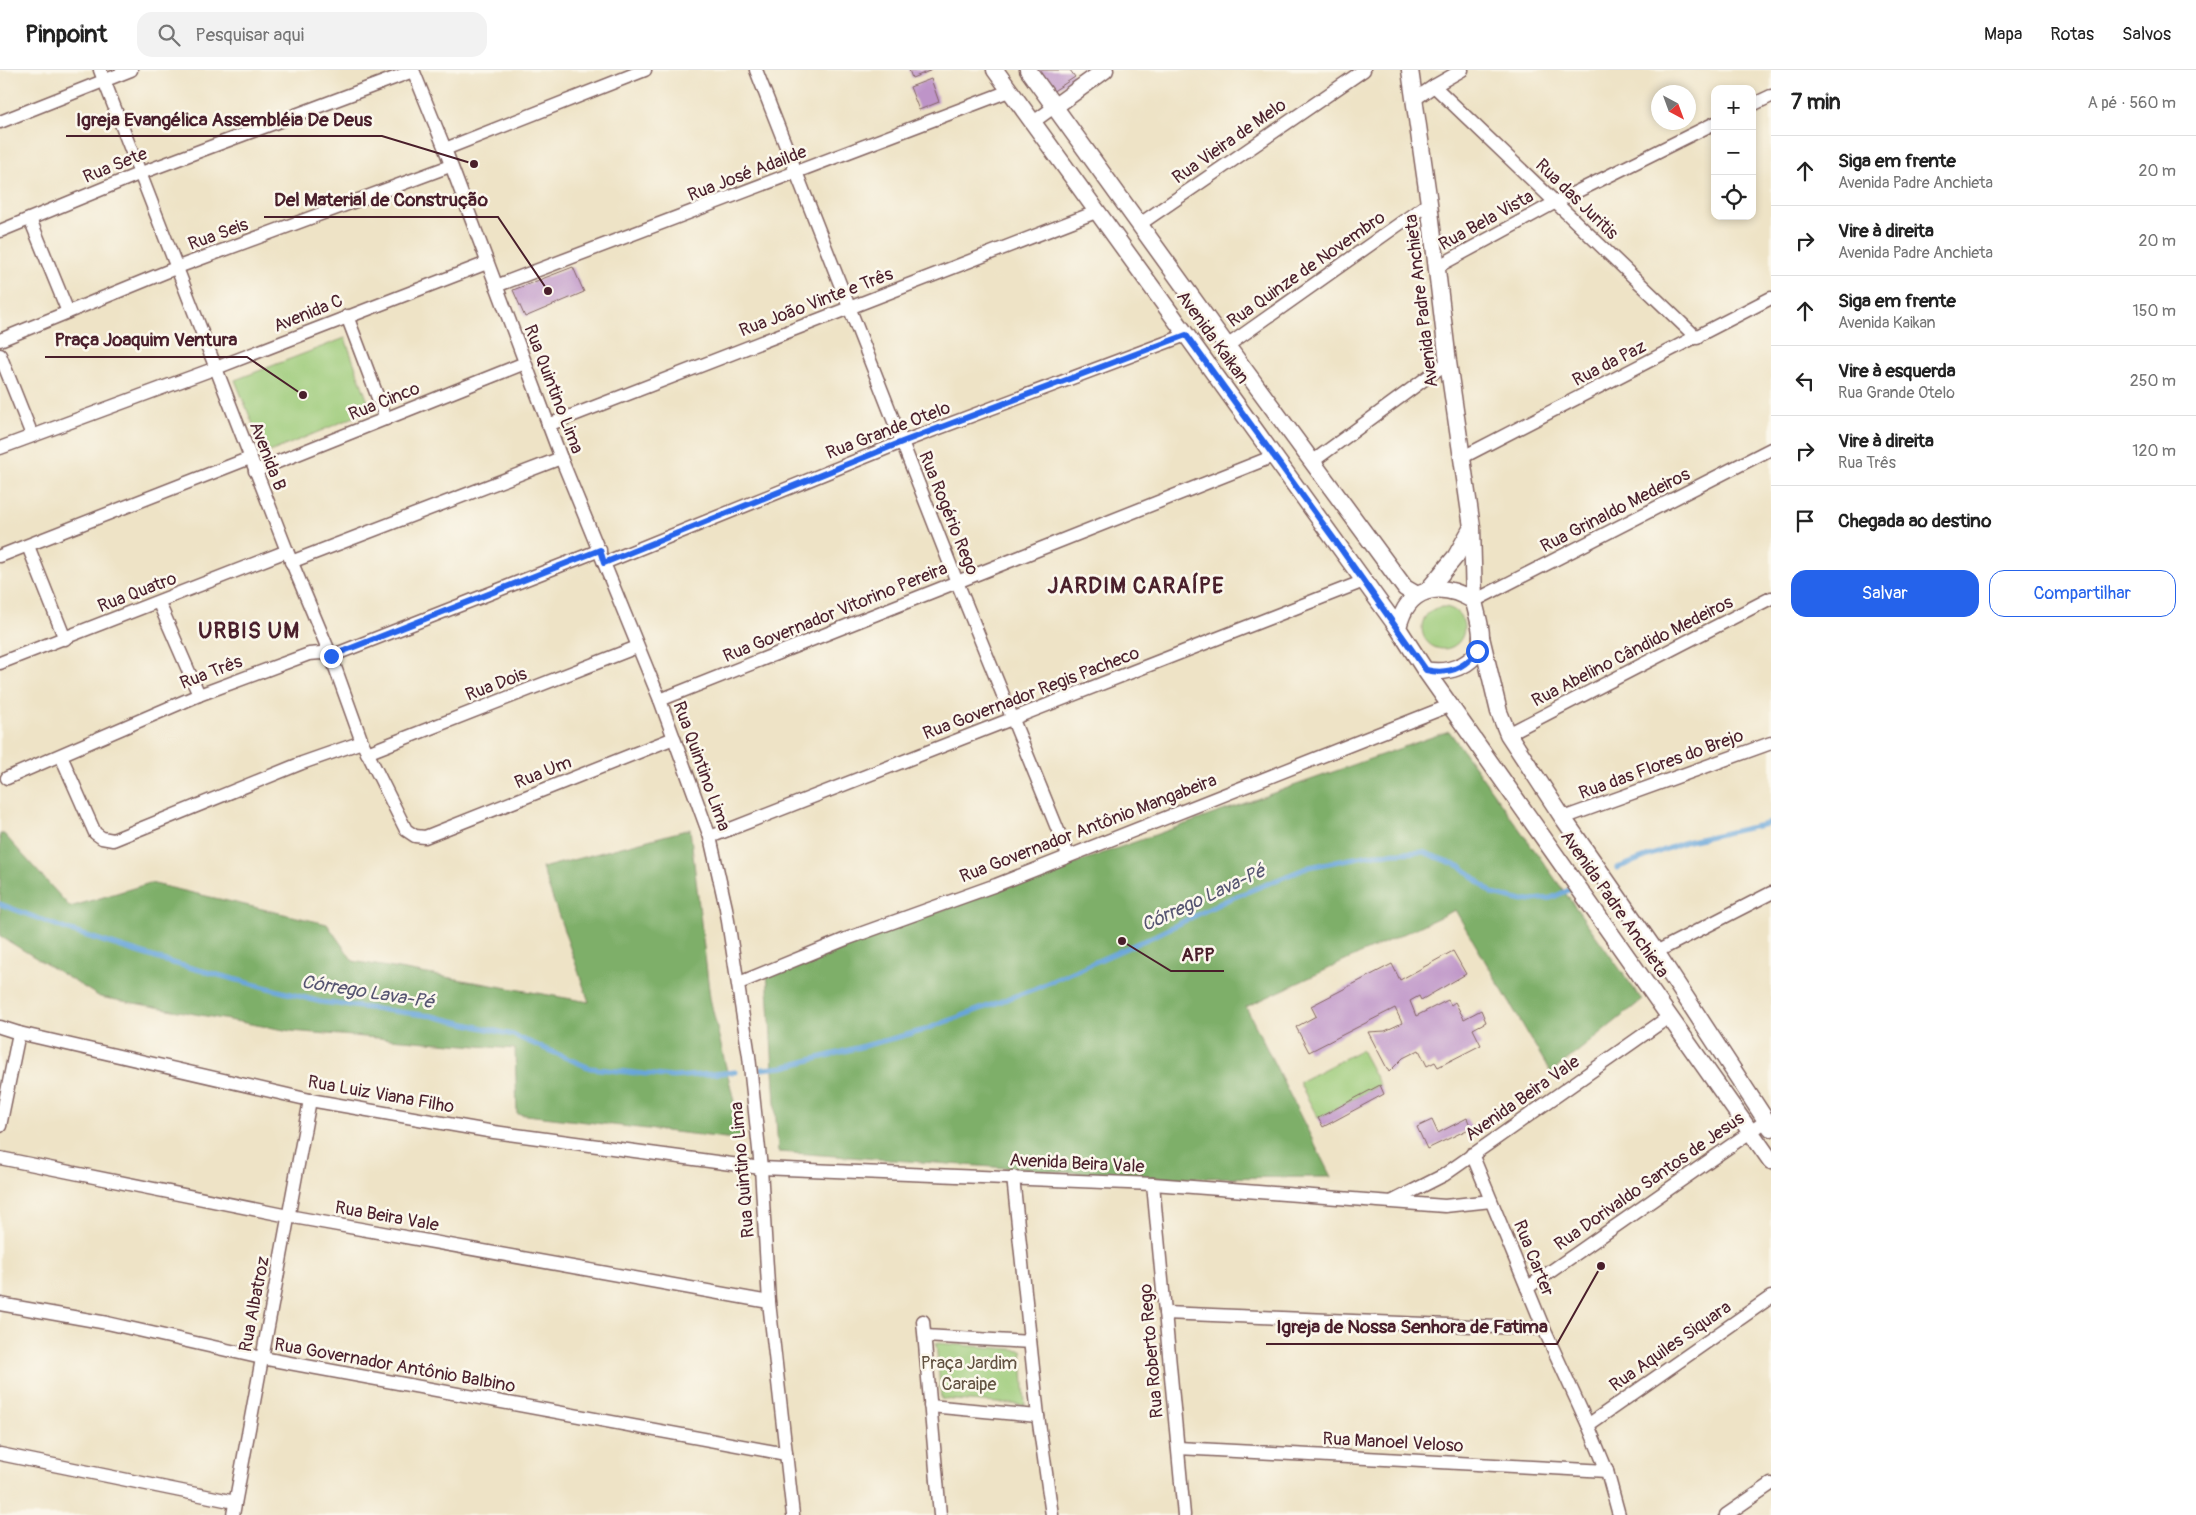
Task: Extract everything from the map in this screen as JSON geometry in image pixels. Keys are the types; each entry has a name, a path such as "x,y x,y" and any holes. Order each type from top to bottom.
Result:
{"street":[{"path":"0,122 102,76 131,70"},
{"name":"Rua Quintino Lima","path":"413,70 445,149 548,425 660,700 710,838 726,908 739,983 761,1168 769,1302 793,1515"},
{"name":"Rua Sete","path":"0,231 141,172 413,70"},
{"path":"445,149 645,70"},
{"name":"Rua Rogério Rego","path":"756,70 798,172 957,582 1068,855"},
{"name":"Avenida Kaikan","path":"995,70 1398,628"},
{"name":"Avenida Kaikan","path":"1028,70 1227,346 1405,588 1422,593"},
{"path":"1032,123 1105,70"},
{"name":"Rua Vieira de Melo","path":"1140,224 1364,70"},
{"name":"Avenida Padre Anchieta","path":"1410,70 1429,203 1435,268 1472,527 1474,601 1499,712 1508,734 1563,818 1656,952 1769,1124"},
{"path":"1415,99 1462,70"},
{"name":"Avenida B","path":"102,76 178,267 255,471 331,656 365,748 406,830 415,836 425,837"},
{"name":"Rua das Juritis","path":"1434,86 1697,338"},
{"name":"Rua José Adailde","path":"496,286 1010,91"},
{"path":"1756,103 1771,96"},
{"name":"Rua Bela Vista","path":"1435,268 1556,202 1711,126"},
{"name":"Rua Seis","path":"0,340 178,267 450,166"},
{"name":"Rua Quinze de Novembro","path":"1227,346 1429,203"},
{"name":"Rua João Vinte e Três","path":"548,425 1096,212"},
{"path":"30,219 68,312"},
{"name":"Avenida C","path":"0,448 216,368 487,263"},
{"name":"Rua da Paz","path":"1461,458 1697,338 1771,298"},
{"path":"347,316 386,419"},
{"name":"Rua Grande Otelo","path":"604,563 902,442 1186,335"},
{"path":"0,355 32,435"},
{"path":"1312,462 1448,362"},
{"name":"Rua Cinco","path":"255,471 525,363"},
{"name":"Rua Grinaldo Medeiros","path":"1474,601 1771,449"},
{"name":"Rua Governador Vitorino Pereira","path":"660,700 1274,456"},
{"path":"0,556 250,458"},
{"name":"Rua Quatro","path":"0,663 160,602 561,458"},
{"path":"1398,628 1405,607 1422,593 1456,556 1472,527"},
{"path":"28,546 65,638"},
{"name":"Rua Três","path":"7,778 199,695 309,654 321,653 331,656 600,550"},
{"name":"Rua Governador Regis Pacheco","path":"710,838 1364,581"},
{"path":"1422,593 1435,588 1449,589 1474,601"},
{"name":"Rua Abelino Cândido Medeiros","path":"1508,734 1771,598"},
{"path":"160,602 199,695"},
{"name":"Avenida Padre Anchieta","path":"1398,628 1771,1161"},
{"path":"1426,670 1436,672 1459,668 1471,659 1477,651 1482,637"},
{"name":"Rua Dois","path":"61,756 95,833 102,838 113,840 302,764 365,748 637,647"},
{"name":"Rua Governador Antônio Mangabeira","path":"739,983 846,939 996,885 1451,705"},
{"name":"Rua Um","path":"425,837 674,738"},
{"name":"Rua das Flores do Brejo","path":"1563,818 1771,743"},
{"path":"1656,952 1771,893"},
{"name":"Avenida Beira Vale","path":"1391,1202 1432,1182 1670,1016"},
{"name":"Rua Luiz Viana Filho","path":"0,1027 18,1033 310,1100 494,1132 761,1168"},
{"path":"0,1126 18,1033"},
{"name":"Rua Albatroz","path":"234,1509 310,1100"},
{"name":"Rua Dorivaldo Santos de Jesus","path":"1527,1288 1750,1131 1769,1124"},
{"name":"Rua Carter","path":"1472,1154 1544,1329 1607,1470 1619,1515"},
{"name":"Rua Beira Vale","path":"0,1158 288,1216 769,1302"},
{"name":"Avenida Beira Vale","path":"761,1168 1153,1184 1445,1206 1491,1202"},
{"path":"1013,1177 1038,1416 1052,1515"},
{"name":"Rua Roberto Rego","path":"1153,1184 1184,1515"},
{"name":"Rua Aquiles Siquara","path":"1588,1425 1771,1297"},
{"name":"Rua Governador Antônio Balbino","path":"0,1304 107,1323 262,1358 786,1454"},
{"path":"1165,1313 1544,1329"},
{"path":"923,1320 940,1515"},
{"path":"925,1336 1030,1342"},
{"path":"930,1406 1038,1416"},
{"name":"Rua Manoel Veloso","path":"1178,1448 1607,1470"},
{"path":"0,1454 234,1509"},
{"path":"1726,1515 1771,1484"}],"green space":[{"path":"345,338 371,410 265,454 235,380"},
{"path":"1447,607 1455,610 1461,616 1464,628 1461,640 1455,646 1439,649 1431,646 1425,640 1422,624 1425,616 1431,610"},
{"path":"1449,731 1642,1000 1551,1073 1455,910 1246,1007 1331,1177 1150,1178 778,1152 767,972"},
{"path":"690,829 710,998 743,1140 517,1114 515,1049 290,1031 100,997 0,936 0,834 4,834 70,907 150,883 327,924 353,961 589,1002 542,868"},
{"path":"1361,1050 1380,1085 1318,1118 1299,1082"},
{"name":"Praça Jardim Caraipe","path":"936,1343 1022,1350 1025,1405 941,1399"}],"building":[{"path":"909,70 932,70 912,78"},
{"path":"1037,70 1070,70 1075,77 1052,92"},
{"path":"931,79 939,102 919,110 910,87"},
{"path":"573,267 584,292 525,317 513,290"},
{"path":"1453,951 1466,974 1421,1000 1419,996 1410,1001 1416,1016 1448,1000 1451,1005 1455,1002 1464,1019 1481,1010 1486,1022 1473,1029 1481,1045 1438,1067 1435,1062 1427,1066 1419,1050 1403,1058 1389,1072 1368,1032 1385,1031 1402,1023 1395,1008 1309,1052 1296,1027 1316,1016 1311,1006 1392,964 1400,980"},
{"path":"1380,1085 1384,1094 1323,1127 1318,1118"},
{"path":"1467,1118 1471,1128 1427,1149 1417,1127 1432,1120 1438,1133"}],"waterway":[{"name":"Córrego Lava-Pé","path":"1617,868 1685,842 1771,823"},
{"name":"Córrego Lava-Pé","path":"762,1069 784,1067 921,1031 1034,989 1154,936 1227,900 1309,867 1375,854 1423,852 1462,867 1493,894 1523,901 1551,898 1569,890"},
{"name":"Córrego Lava-Pé","path":"0,904 71,931 169,962 321,1002 432,1016 513,1035 590,1068 673,1077 735,1072"}],"place":[{"name":"Igreja Evangélica Assembléia De Deus","path":"474,164"},
{"name":"Del Material de Construção","path":"548,291"},
{"name":"Praça Joaquim Ventura","path":"303,395"},
{"name":"APP","path":"1122,941"},
{"name":"Igreja de Nossa Senhora de Fatima","path":"1601,1266"}],"district":[{"name":"JARDIM CARAÍPE","path":"1136,585"},
{"name":"URBIS UM","path":"249,630"}],"route":[{"path":"331,656 600,550 604,563 902,442 1186,335 1398,628 1426,670 1436,672 1459,668 1471,659 1477,651"}]}
